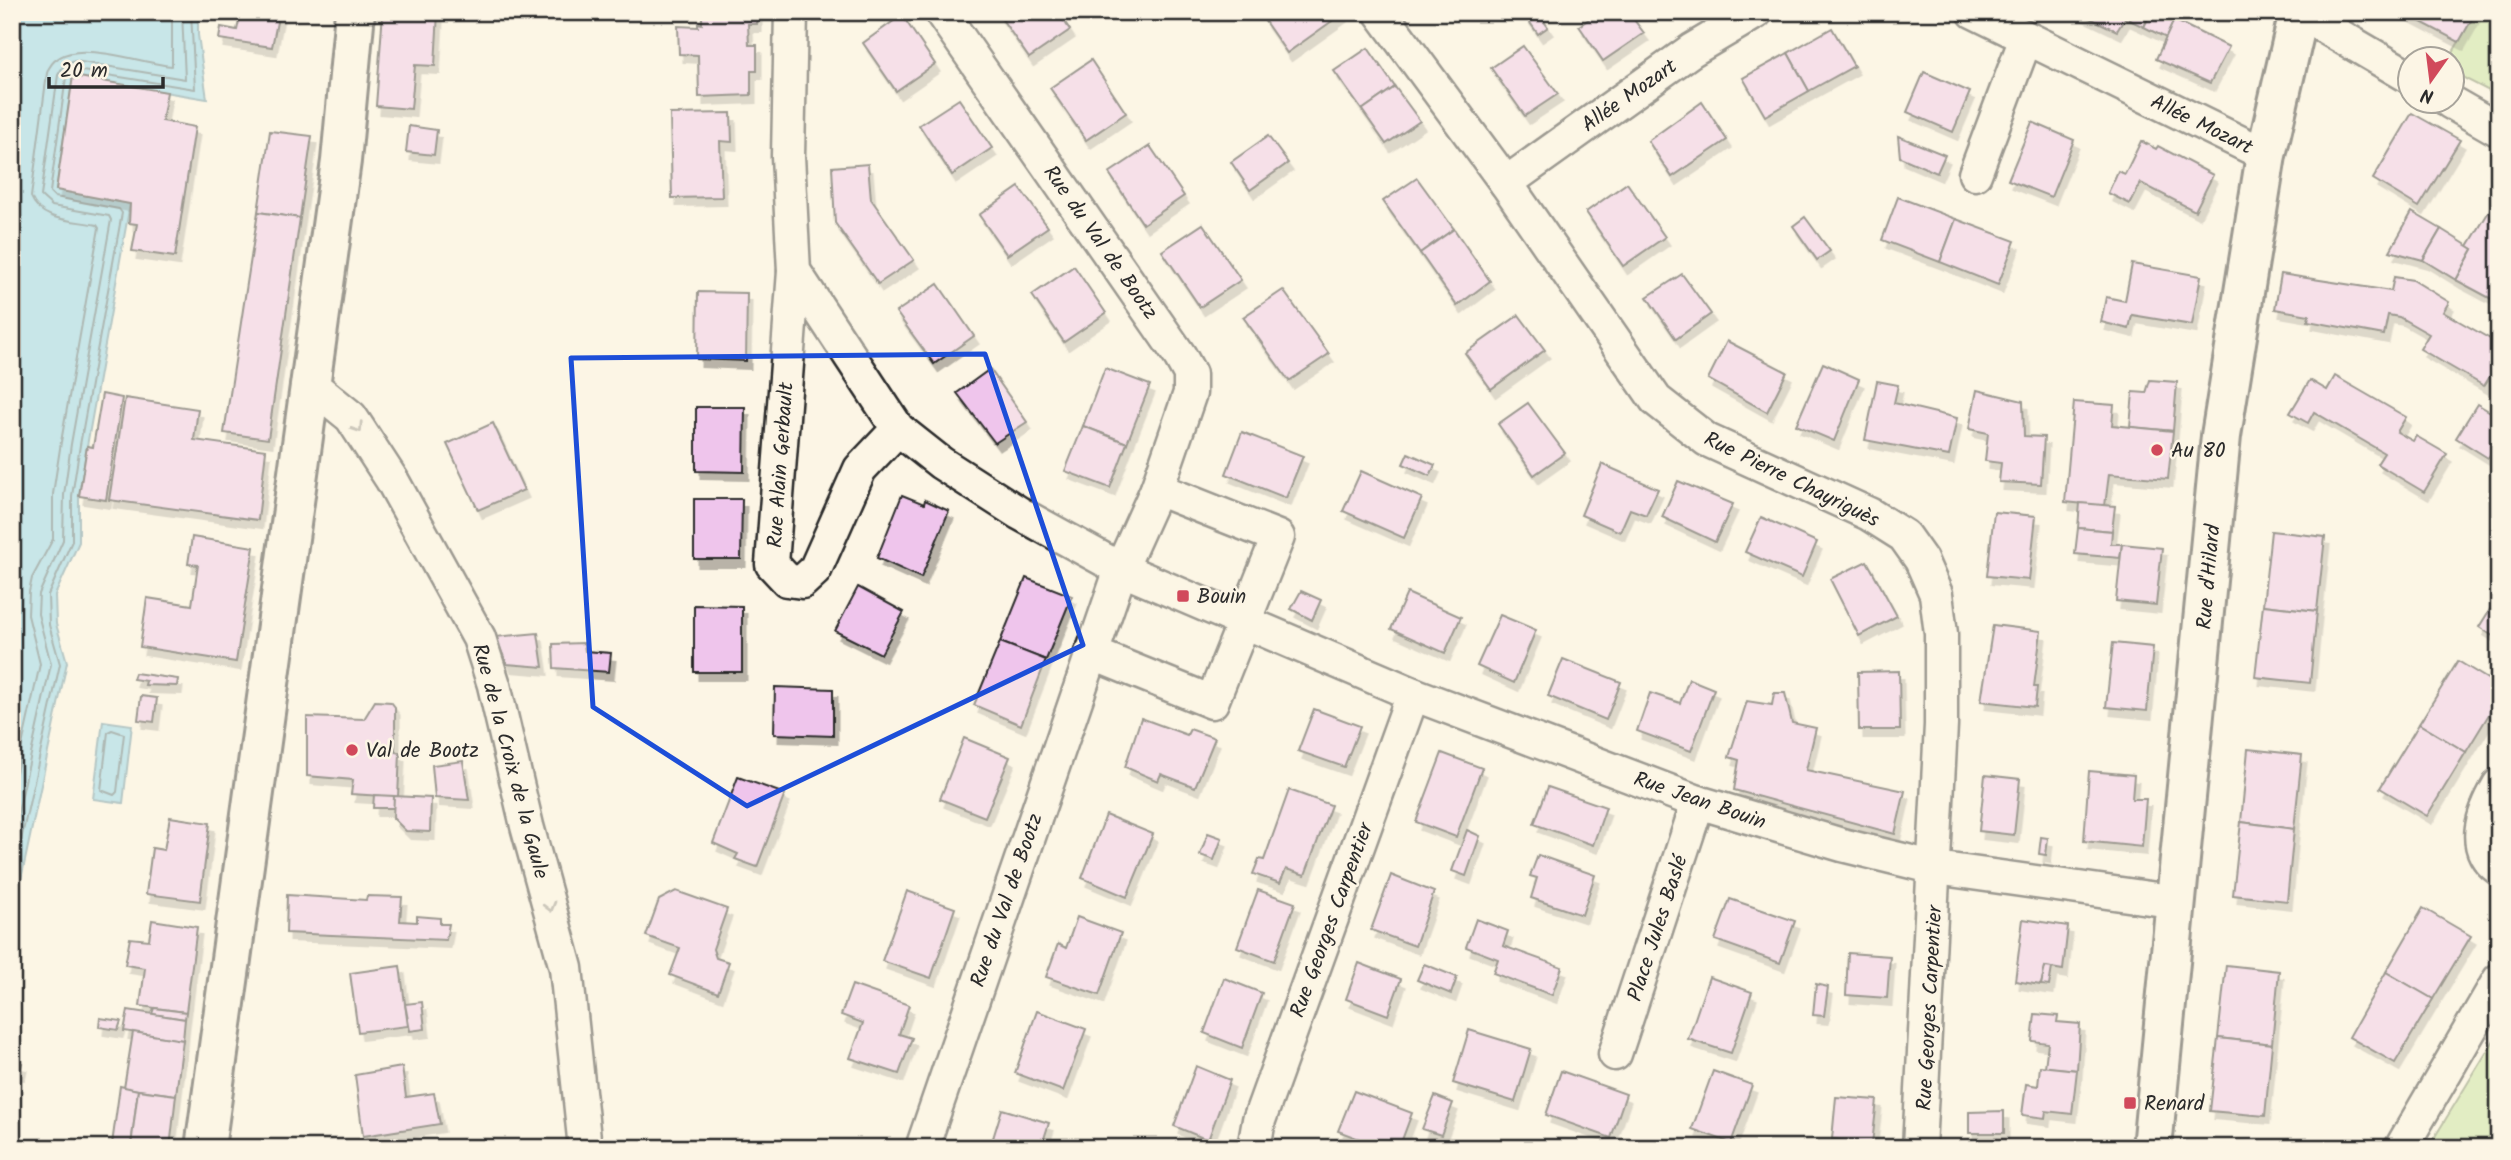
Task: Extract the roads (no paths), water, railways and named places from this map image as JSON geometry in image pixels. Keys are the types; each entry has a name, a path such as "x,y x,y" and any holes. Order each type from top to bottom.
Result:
{"street":[{"path":"205,1148 308,382 341,161 355,12"},
{"name":"Rue Alain Gerbault","path":"791,12 788,156 794,271 772,564 787,580 802,582 815,570 860,469 898,429"},
{"name":"Rue du Val de Bootz","path":"922,1148 1091,653 1121,569 1157,489 1191,393 1189,374 1180,356 941,12"},
{"name":"Rue Pierre Chayriguès","path":"1380,12 1506,183 1656,400 1707,440 1869,514 1904,536 1921,560 1936,594 1941,634 1936,868"},
{"name":"Allée Mozart","path":"1506,183 1692,50 1756,12"},
{"name":"Allée Mozart","path":"1974,12 2266,155"},
{"path":"2299,12 2396,69"},
{"name":"Rue d'Hilard","path":"2152,1148 2178,902 2221,436 2266,155 2299,12"},
{"path":"1975,174 2026,38"},
{"path":"2466,111 2499,130"},
{"path":"794,271 898,429 941,463 1019,513 1121,569"},
{"name":"Rue de la Croix de la Gaule","path":"308,382 351,417 392,481 479,638 494,685 527,826 566,968 585,1148"},
{"path":"1091,653 1212,702 1278,537 1157,489"},
{"name":"Rue Jean Bouin","path":"1121,569 1413,694 1698,802 1842,845 1936,868 2178,902"},
{"name":"Rue Georges Carpentier","path":"1254,1148 1259,1120 1413,694"},
{"path":"2499,785 2482,813 2481,840 2492,864 2499,869"},
{"name":"Place Jules Baslé","path":"1615,1054 1698,802"},
{"name":"Rue Georges Carpentier","path":"1919,1148 1936,868"},
{"path":"2401,1148 2499,980"}],"water":[{"path":"12,12 198,12 198,35 207,99 73,77 56,190 130,204 79,496 79,542 55,595 56,624 67,662 12,922"},
{"path":"103,721 132,725 123,803 93,799"}],"place":[{"name":"Au 80","path":"2157,450"},
{"name":"Bouin","path":"1183,596"},
{"name":"Val de Bootz","path":"352,750"},
{"name":"Renard","path":"2130,1103"}]}
